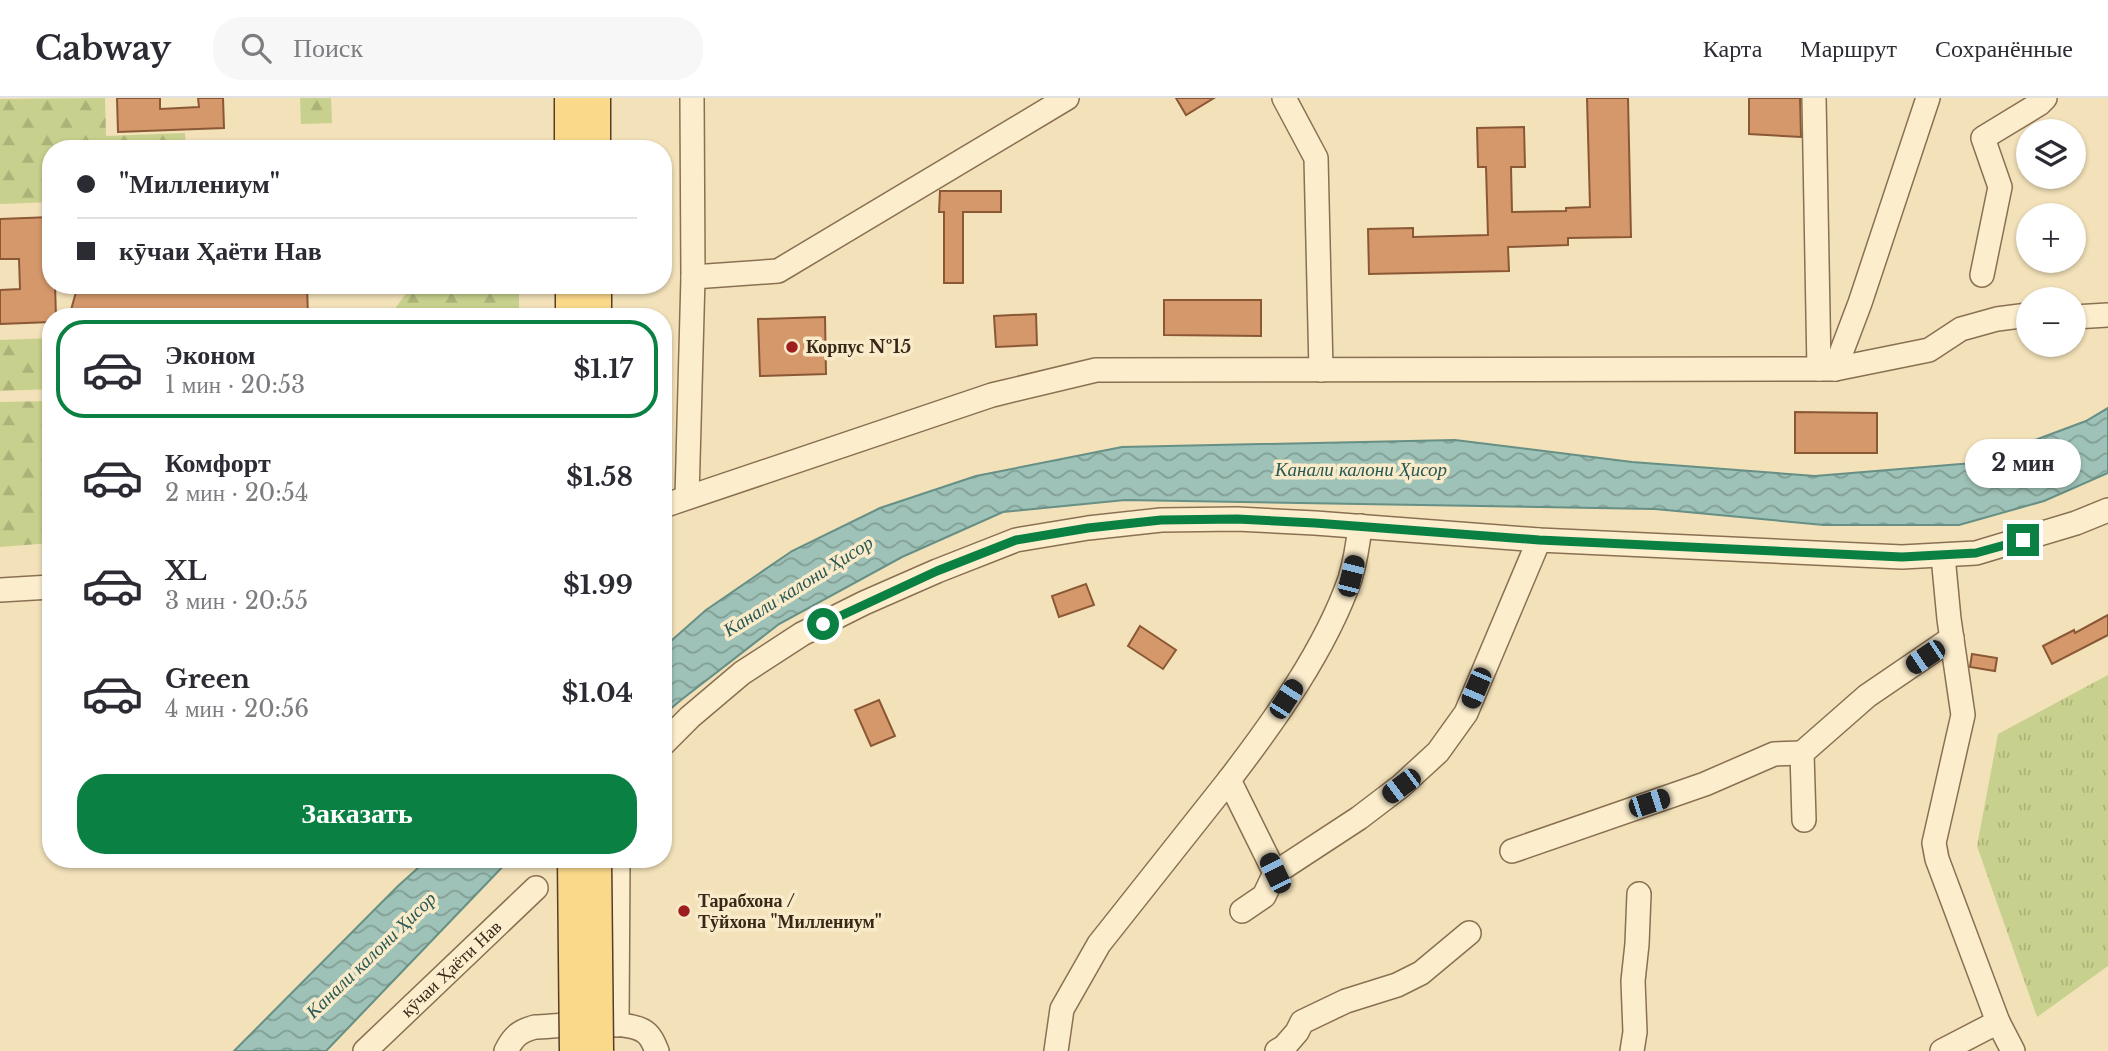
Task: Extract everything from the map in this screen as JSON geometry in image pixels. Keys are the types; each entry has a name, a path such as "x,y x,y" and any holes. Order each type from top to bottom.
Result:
{"main road":[{"path":"570,98 570,140"},
{"path":"595,98 595,140"},
{"path":"573,868 575,1051"},
{"path":"596,868 598,1051"}],"street":[{"path":"687,497 693,277 692,98"},
{"path":"693,277 778,271 1067,98"},
{"path":"1284,98 1316,158 1321,370"},
{"path":"1814,98 1827,369"},
{"path":"1827,369 1860,303 1928,98"},
{"path":"1982,275 2000,187 1983,138 2045,98"},
{"path":"2086,316 2108,315"},
{"path":"672,503 992,395 1096,370 1827,369 1929,350 1961,329 2016,317"},
{"path":"672,735 742,673 802,634 864,603 1016,540 1088,528 1161,520 1237,519 1539,540 1902,557 1976,553 2076,523 2108,510"},
{"path":"1056,1051 1062,1009 1099,944 1261,738 1311,660 1341,603 1351,576 1360,526"},
{"path":"1242,911 1265,896 1275,873 1359,818 1401,786 1438,752 1466,713 1539,540"},
{"path":"1943,556 1963,715 1934,844 1937,859 1998,1022 2013,1051"},
{"path":"0,590 42,588"},
{"path":"1512,851 1705,784 1774,754 1801,753 1867,696 1952,638"},
{"path":"1801,753 1804,820"},
{"path":"1229,780 1275,873"},
{"path":"617,1025 618,868"},
{"name":"кӯчаи Ҳаёти Нав","path":"365,1051 536,888"},
{"path":"1632,1051 1635,1032 1633,981 1639,894"},
{"path":"1277,1051 1297,1032 1302,1022 1346,1001 1397,985 1421,973 1469,933"},
{"path":"1941,1051 1998,1022"},
{"path":"506,1051 515,1035 535,1027 617,1025 636,1027 648,1034 657,1051"}],"green space":[{"path":"105,98 106,136 185,133 185,140 42,140 42,202 0,204 0,99"},
{"path":"300,98 331,98 332,123 301,124"},
{"path":"406,294 519,294 519,308 395,308"},
{"path":"42,338 42,389 0,391 0,340"},
{"path":"42,401 42,544 0,547 0,402"},
{"path":"2108,675 2108,966 2037,1017 1977,846 1998,734"}],"water":[{"name":"Канали калони Ҳисор","path":"2108,408 2108,473 2044,501 1959,525 1824,525 1655,509 1125,500 1003,512 902,557 779,624 672,708 672,640 706,610 792,551 880,508 976,476 1122,447 1455,440 1632,462 1815,476 1973,463 2086,421"},
{"name":"Канали калони Ҳисор","path":"418,868 501,868 326,1051 234,1051"}],"building":[{"path":"117,98 160,98 160,109 199,107 198,98 223,98 224,128 118,132"},
{"path":"1176,98 1214,98 1186,115"},
{"path":"1587,98 1628,98 1631,237 1568,238 1568,245 1508,247 1509,271 1369,274 1368,229 1413,228 1413,237 1488,235 1486,167 1478,167 1477,128 1524,127 1525,167 1511,167 1512,212 1566,211 1566,208 1590,207"},
{"path":"1749,98 1800,98 1801,137 1749,134"},
{"path":"940,191 1001,191 1001,212 963,212 963,283 944,283 944,212 939,212"},
{"path":"42,217 42,294 55,294 56,308 42,308 42,322 0,324 0,290 20,289 19,259 0,259 0,219"},
{"path":"75,294 307,294 308,308 72,308"},
{"path":"1164,300 1261,300 1261,336 1164,335"},
{"path":"1036,314 1037,345 996,347 994,316"},
{"name":"Корпус №15","path":"825,317 826,374 760,376 758,319"},
{"path":"1795,412 1877,413 1877,453 1795,453"},
{"path":"1086,584 1094,605 1059,617 1052,596"},
{"path":"2108,615 2108,635 2052,664 2043,646"},
{"path":"1140,626 1176,650 1163,669 1128,646"},
{"path":"1972,654 1997,658 1995,671 1970,667"},
{"path":"879,700 895,736 871,746 855,710"}],"place":[{"name":"Корпус №15","path":"792,347"},
{"name":"Тарабхона / Тӯйхона \"Миллениум\"","path":"684,911"}],"route":[{"path":"823,624 937,571 1016,540 1161,520 1237,519 1539,540 1902,557 1976,553 2023,540"}]}
